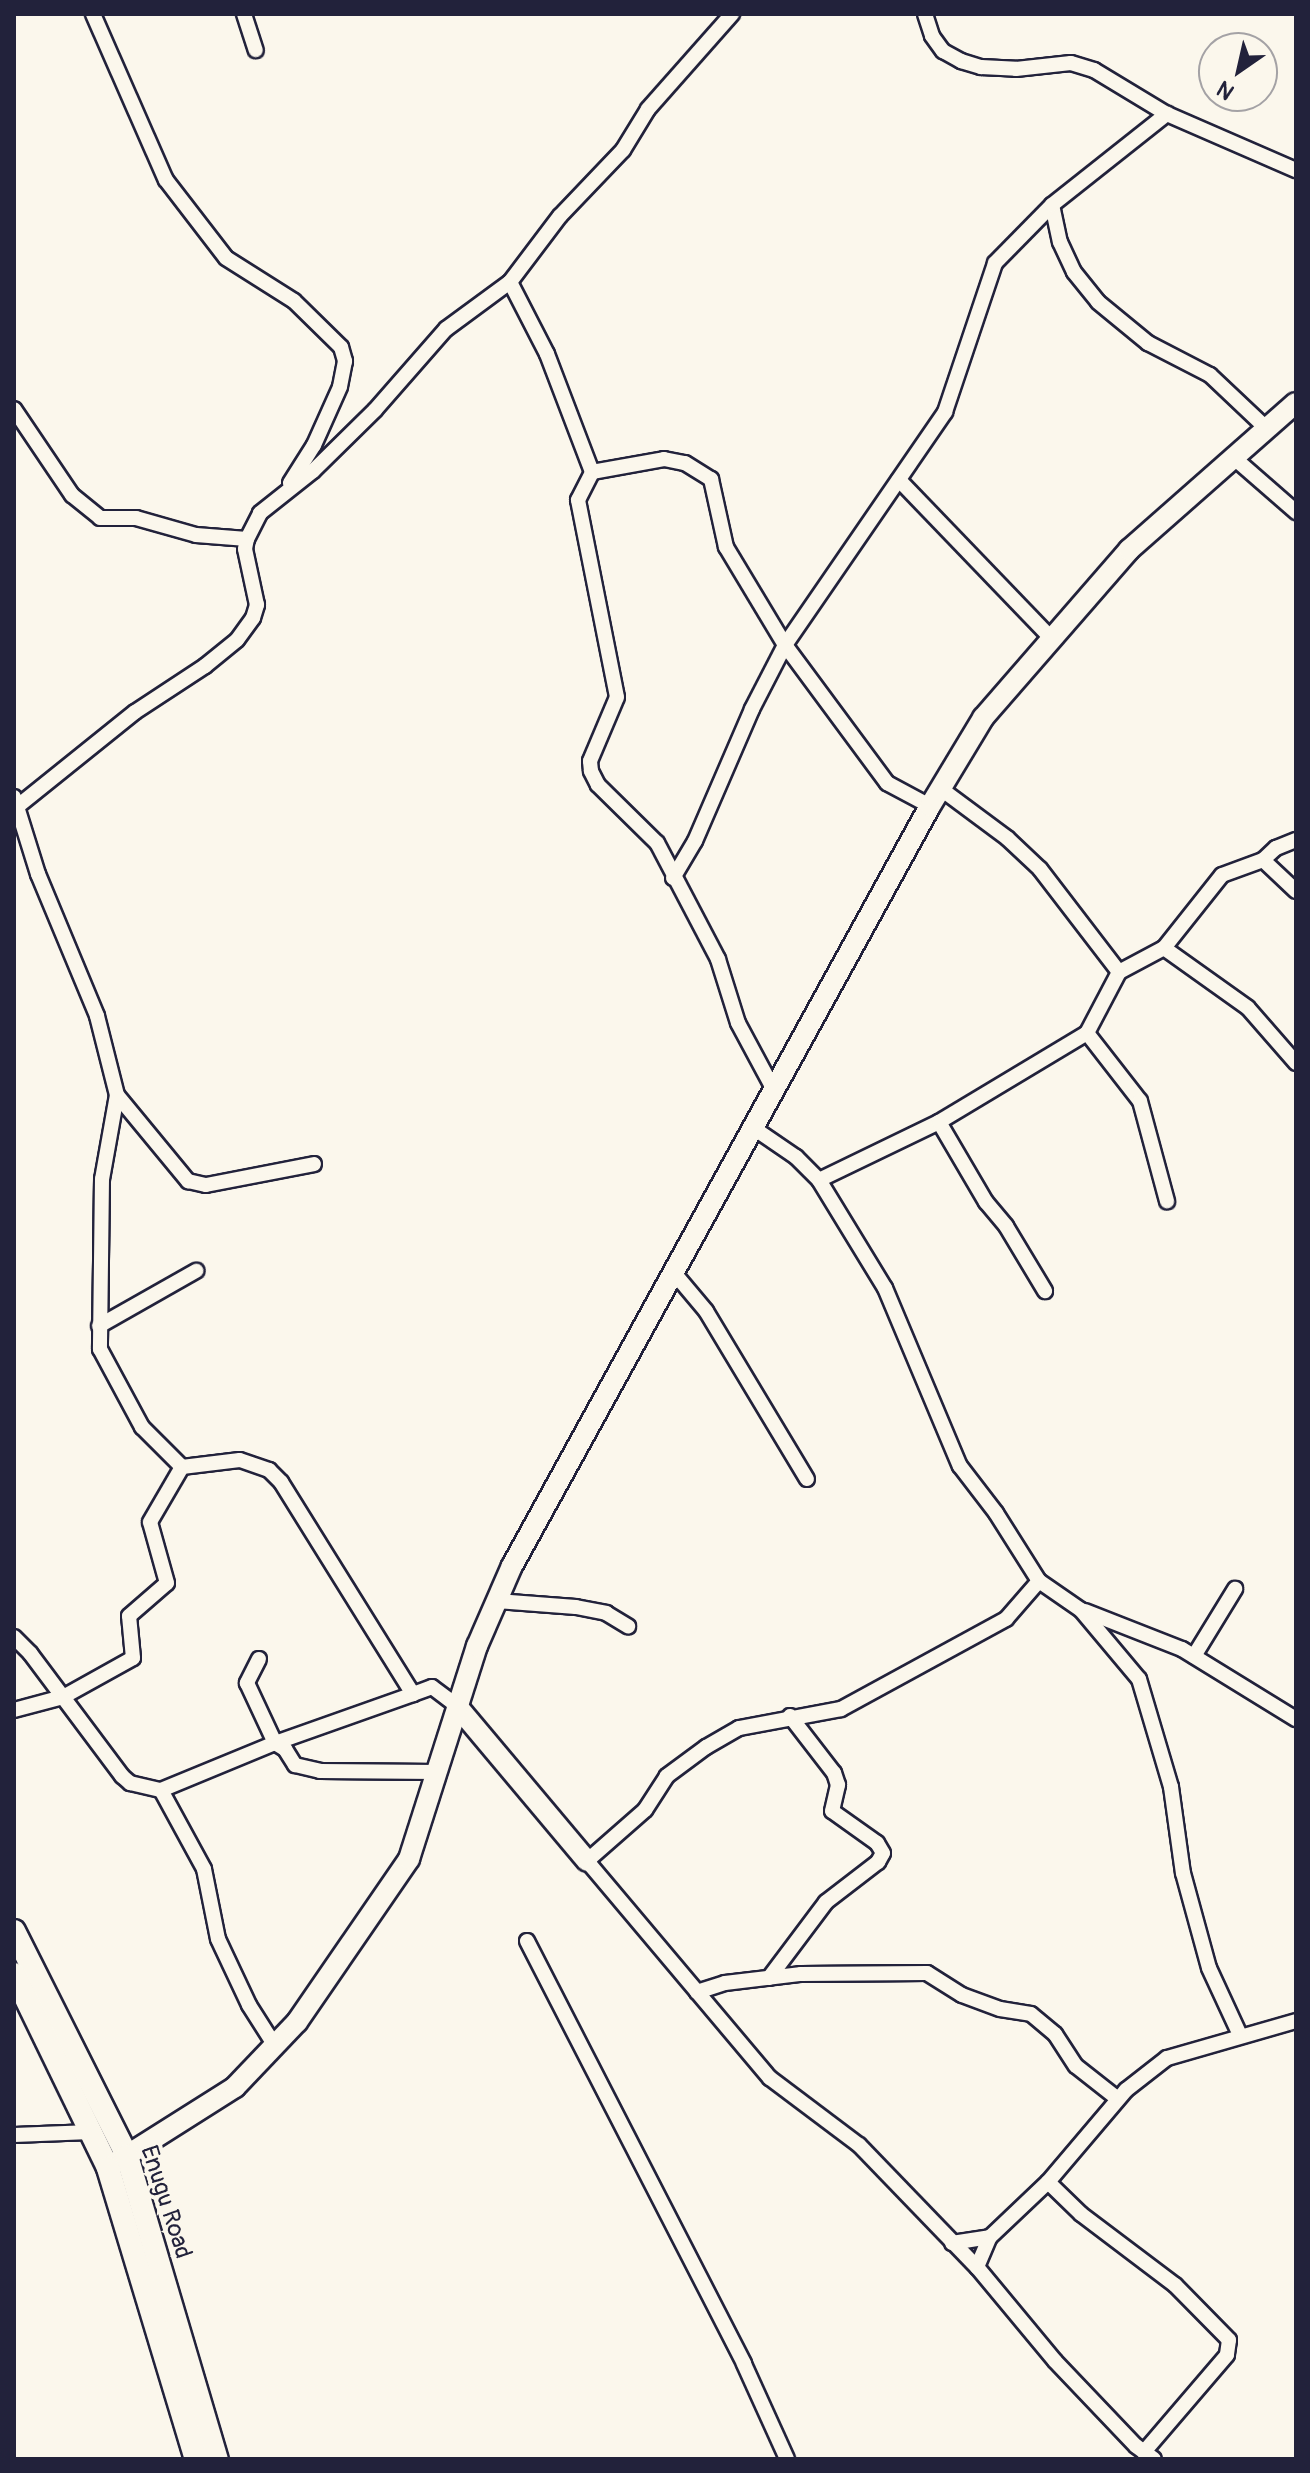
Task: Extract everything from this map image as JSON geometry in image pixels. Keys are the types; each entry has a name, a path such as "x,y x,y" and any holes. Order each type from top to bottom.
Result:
{"main road":[{"name":"Enugu Road","path":"14,1931 127,2156 217,2459"},
{"path":"14,1974 108,2168 196,2459"}],"street":[{"path":"93,14 166,180 226,258 294,301 341,347 345,361 327,419 285,490"},
{"path":"244,14 256,50"},
{"path":"182,1467 142,1427 100,1349 102,1179 117,1095 97,1016 38,874 16,802 135,712 205,666 246,629 257,605 247,539 260,513 322,463 446,329 510,282 525,260 544,242 560,216 623,150 648,109 732,14"},
{"path":"925,14 932,36 943,51 961,61 981,67 1016,69 1071,63 1094,70 1167,114 1296,170"},
{"path":"673,878 695,841 752,709 785,645 945,412 995,263 1052,205 1167,114"},
{"path":"1052,205 1060,242 1074,272 1098,302 1148,343 1210,375 1266,428"},
{"path":"510,282 547,354 592,472 578,500 617,697 590,761 591,771 598,785 647,831 718,959 738,1023 775,1092"},
{"path":"108,2168 235,2087 275,2046 297,2022 351,1949 409,1859 457,1706 512,1566 935,798 983,718 1050,637 1129,550 1296,403"},
{"path":"14,409 72,495 100,518 136,518 196,535 247,539"},
{"path":"327,419 336,433 349,436"},
{"path":"314,445 322,463"},
{"path":"1233,457 1296,512"},
{"path":"592,472 664,459 685,463 711,479 726,547 785,645 887,783 935,798 1007,838 1040,869 1119,972"},
{"path":"899,480 1050,637"},
{"path":"819,1180 939,1122 1087,1033 1119,972 1164,948 1214,882 1222,875 1263,860 1276,848 1296,840"},
{"path":"1263,860 1296,891"},
{"path":"1164,948 1248,1008 1296,1063"},
{"path":"1087,1033 1140,1101 1167,1201"},
{"path":"117,1095 188,1181 206,1185 314,1164"},
{"path":"939,1122 986,1202 1006,1226 1045,1291"},
{"path":"755,1129 796,1157 819,1180 885,1288 960,1466 996,1513 1039,1581 1081,1610 1194,1656 1296,1719"},
{"path":"99,1326 196,1271"},
{"path":"675,1274 706,1311 807,1479"},
{"path":"182,1467 240,1460 257,1464 275,1476 318,1538 413,1694"},
{"path":"14,1710 63,1697 133,1658 129,1616 167,1583 150,1522 182,1467"},
{"path":"587,1861 645,1810 667,1776 706,1747 739,1728 790,1716 841,1709 1006,1619 1039,1581"},
{"path":"1194,1656 1235,1589"},
{"path":"497,1601 576,1607 606,1613 628,1626"},
{"path":"1081,1610 1139,1679 1171,1787 1183,1873 1209,1968 1240,2035"},
{"path":"14,1637 122,1776 130,1783 161,1790 275,1743 432,1687 457,1706 770,2078 859,2145 977,2267 1055,2361 1149,2455 1227,2355 1229,2340 1175,2285 1081,2214 1048,2182"},
{"path":"259,1659 247,1683 275,1743 285,1749 295,1765 306,1769 437,1772"},
{"path":"769,1978 826,1902 878,1862 883,1853 877,1843 832,1811 838,1785 834,1773 790,1716"},
{"path":"161,1790 204,1869 218,1939 249,2005 275,2046"},
{"path":"527,1941 744,2364 787,2459"},
{"path":"697,1992 725,1983 769,1978 927,1973 962,1995 1000,2009 1031,2014 1055,2034 1076,2066 1118,2099"},
{"path":"977,2267 990,2237 1048,2182 1118,2099 1167,2058 1296,2021"},
{"path":"14,2135 91,2132"},
{"path":"952,2243 990,2237"}]}
